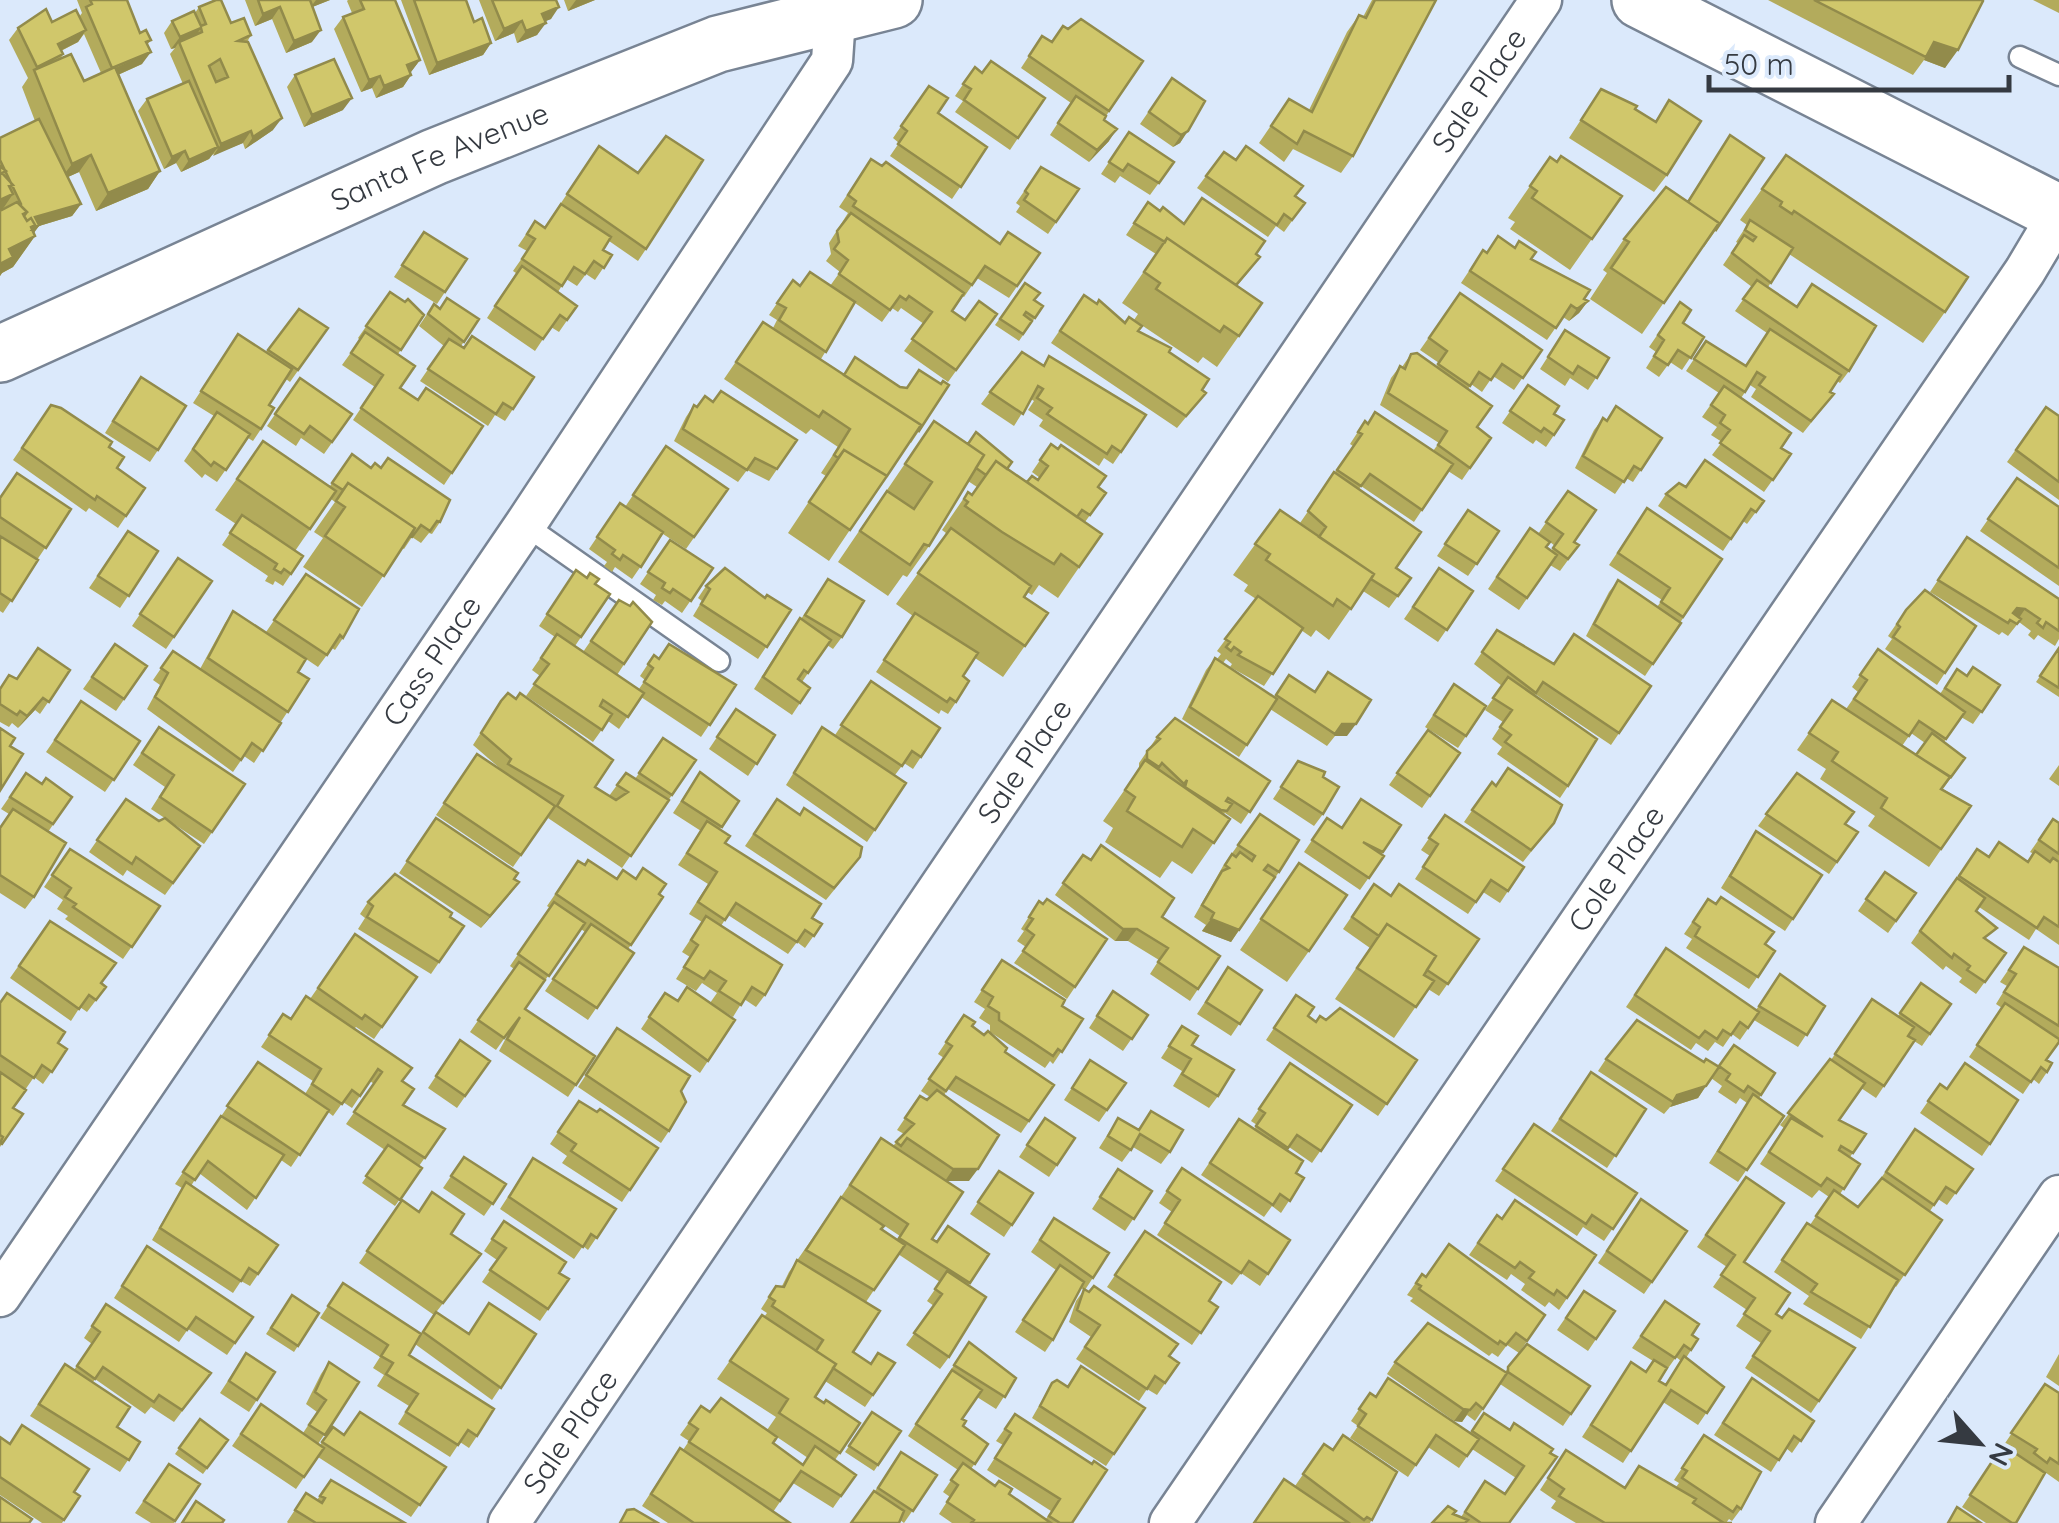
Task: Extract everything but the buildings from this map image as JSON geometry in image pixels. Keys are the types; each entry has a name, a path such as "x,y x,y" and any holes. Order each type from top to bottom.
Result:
{"main road":[{"name":"Santa Fe Avenue","path":"0,354 434,157 718,44 835,18 894,0"},
{"path":"1640,0 2059,213"}],"street":[{"name":"Sale Place","path":"509,1523 1542,0"},
{"name":"Cass Place","path":"0,1296 525,526 832,61 835,18"},
{"name":"Cole Place","path":"1170,1523 2025,271 2059,213"},
{"path":"1836,1523 2059,1196"}],"lane":[{"path":"2020,57 2059,74"},
{"path":"525,526 719,661"}]}
